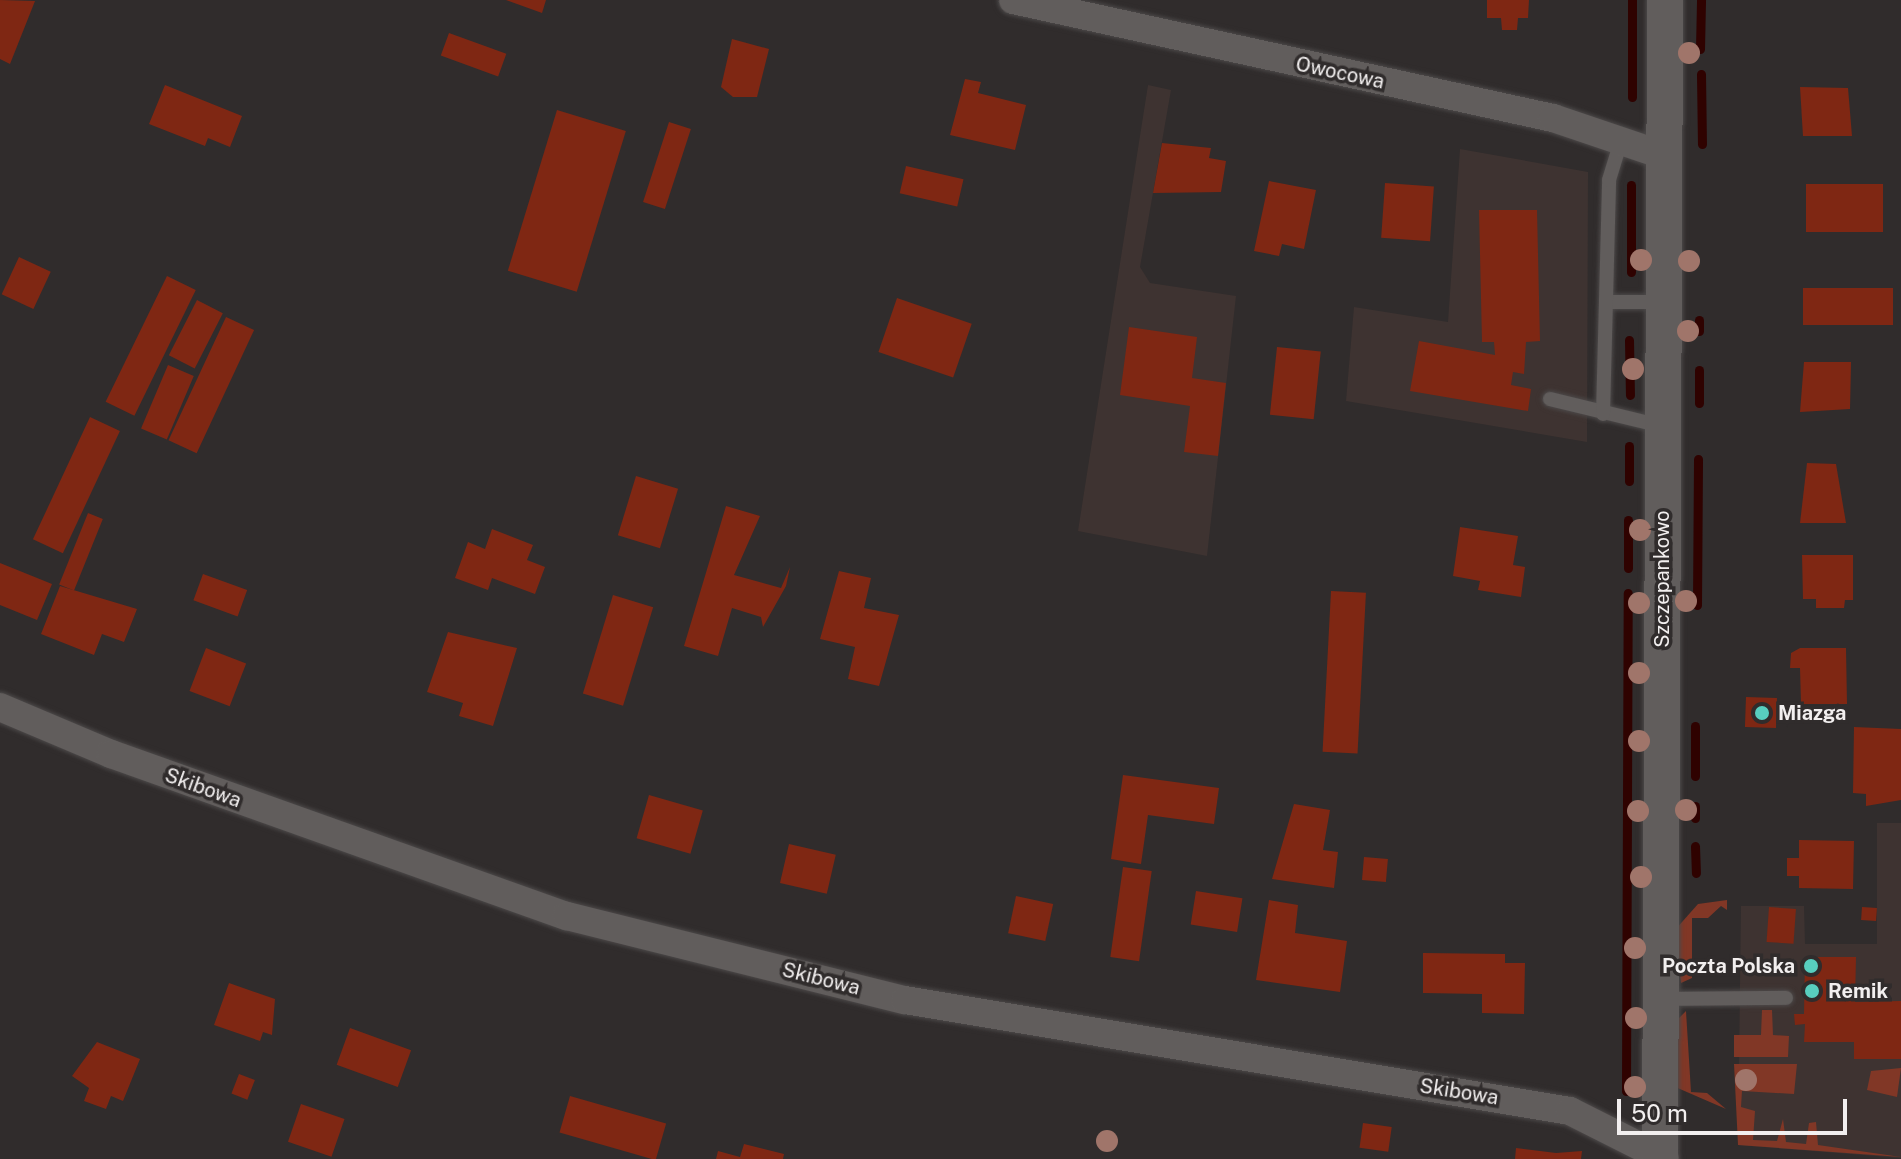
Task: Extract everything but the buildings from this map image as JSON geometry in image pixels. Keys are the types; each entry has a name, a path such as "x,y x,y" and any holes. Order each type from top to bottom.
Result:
{"street":[{"name":"Owocowa","path":"1013,0 1553,118 1620,145 1665,156"},
{"name":"Szczepankowo","path":"1661,1159 1665,0"},
{"name":"Skibowa","path":"0,707 111,754 567,916 905,1000 1570,1111 1661,1159"}],"lane":[{"path":"1603,414 1609,180 1620,145"},
{"path":"1606,302 1664,302"},
{"path":"1550,399 1663,426"},
{"path":"1660,999 1786,998"}],"shaded area":[{"path":"1148,85 1171,90 1140,267 1150,283 1236,296 1207,556 1078,531"},
{"path":"1460,149 1588,172 1587,442 1346,401 1354,307 1448,322"},
{"path":"1877,823 1901,823 1901,1158 1738,1145 1741,906 1804,906 1805,944 1877,944"},
{"path":"1727,900 1727,910 1721,906 1708,918 1692,918 1692,978 1681,983 1674,931 1698,904"},
{"path":"1762,1010 1772,1010 1773,1035 1789,1036 1788,1057 1734,1057 1734,1035 1761,1035"},
{"path":"1686,1011 1691,1092 1707,1093 1726,1109 1673,1086 1674,1023"},
{"path":"1734,1064 1797,1064 1794,1094 1742,1091 1741,1107 1755,1111 1753,1140 1777,1141 1783,1119 1786,1142 1806,1144 1809,1123 1816,1122 1818,1145 1901,1157 1738,1145"},
{"path":"1901,1068 1897,1097 1867,1090 1871,1071"}],"waterway":[{"path":"1632,0 1632,97"},
{"path":"1700,49 1701,0"},
{"path":"1701,74 1702,144"},
{"path":"1631,185 1631,272"},
{"path":"1699,320 1699,331"},
{"path":"1629,340 1630,395"},
{"path":"1699,370 1699,403"},
{"path":"1629,446 1629,481"},
{"path":"1697,605 1698,459"},
{"path":"1628,520 1628,568"},
{"path":"1626,1091 1628,593"},
{"path":"1695,726 1695,776"},
{"path":"1695,806 1695,818"},
{"path":"1695,846 1696,873"}],"place":[{"name":"Miazga","path":"1762,713"},
{"name":"Poczta Polska","path":"1811,966"},
{"name":"Remik","path":"1812,991"}]}
